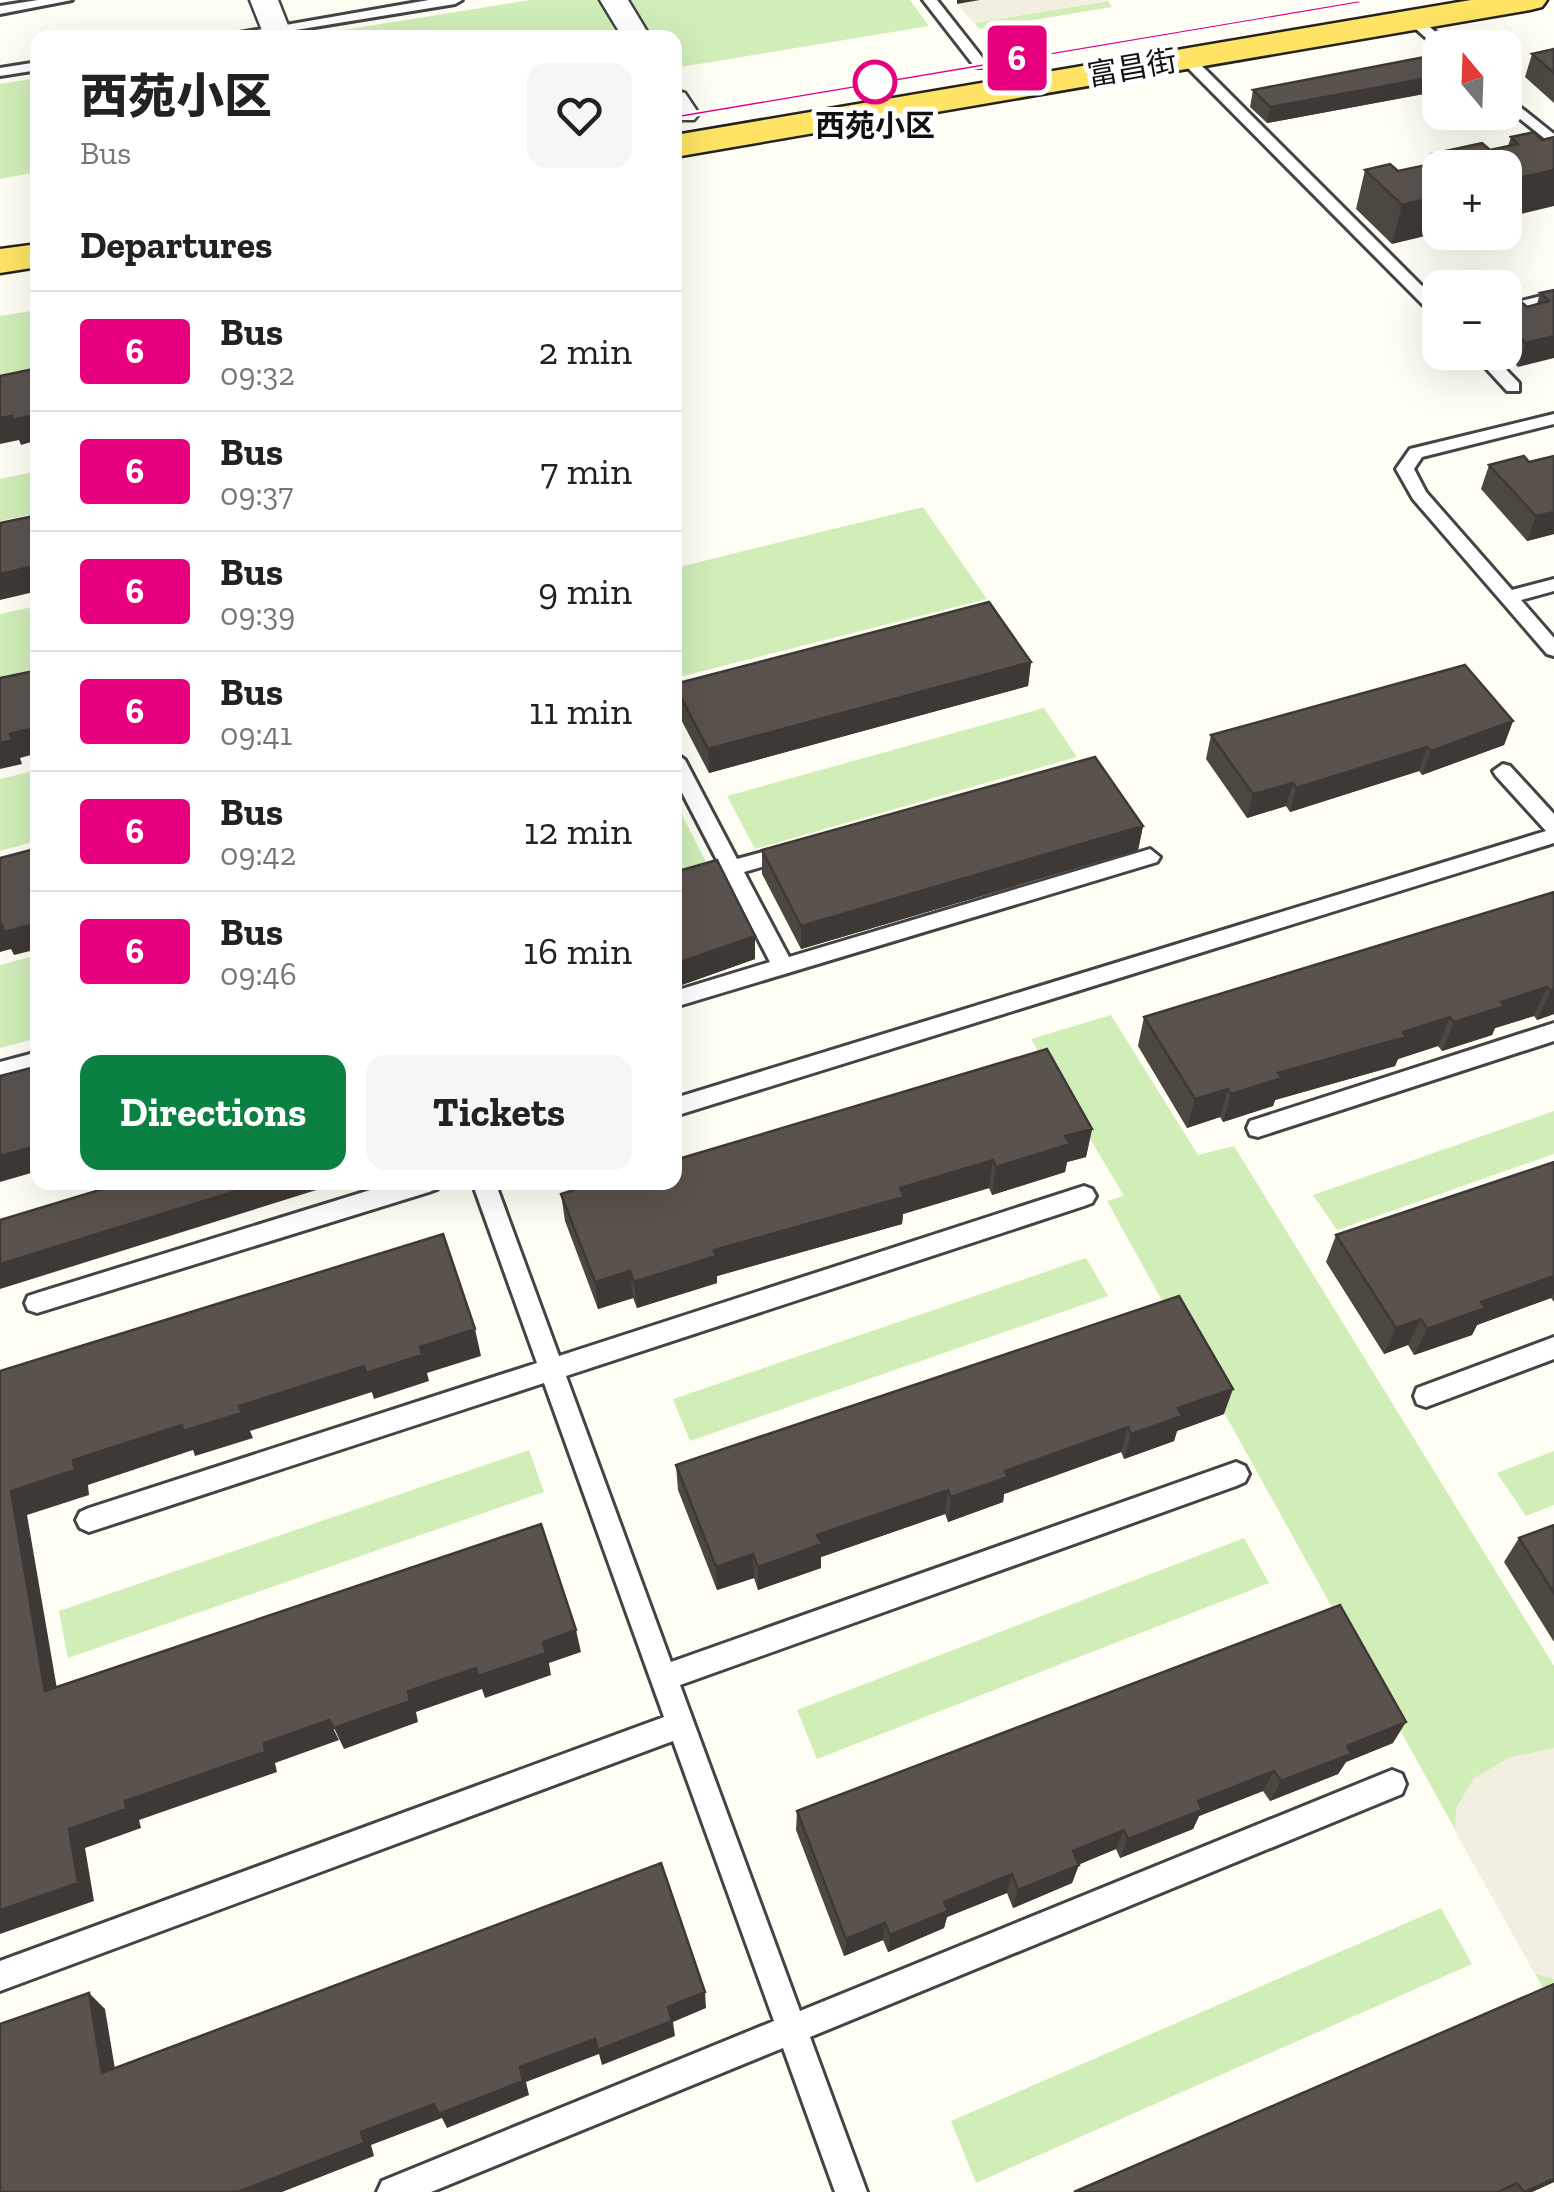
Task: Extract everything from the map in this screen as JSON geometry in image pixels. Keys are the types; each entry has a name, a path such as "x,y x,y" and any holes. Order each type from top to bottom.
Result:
{"main road":[{"name":"富昌街","path":"682,118 1358,0"},
{"name":"富昌街","path":"682,118 1187,58 1530,0"},
{"path":"0,229 30,224"},
{"path":"0,261 30,255"}],"street":[{"path":"264,0 277,30"},
{"path":"614,0 632,30"}],"lane":[{"path":"0,10 64,0"},
{"path":"294,30 456,0"},
{"path":"930,0 980,64"},
{"path":"1414,20 1425,30"},
{"path":"1187,58 1422,296"},
{"path":"0,72 30,67"},
{"path":"1522,114 1554,142"},
{"path":"1522,306 1554,298"},
{"path":"1496,370 1512,386"},
{"path":"1554,418 1416,452 1405,469 1419,495 1554,650"},
{"path":"1508,597 1554,586"},
{"path":"1503,771 1554,827"},
{"path":"682,773 783,966"},
{"path":"682,1104 1554,836"},
{"path":"682,882 808,846"},
{"path":"682,997 1150,857"},
{"path":"1258,1128 1554,1032"},
{"path":"0,1071 30,1063"},
{"path":"36,1303 403,1190"},
{"path":"486,1190 851,2192"},
{"path":"89,1520 1084,1196"},
{"path":"1426,1396 1554,1348"},
{"path":"665,1677 1236,1474"},
{"path":"0,1976 682,1724"},
{"path":"393,2192 1392,1784"}],"green space":[{"path":"530,0 910,0 929,26 682,67 682,30 344,30"},
{"path":"1108,1 1112,7 979,29 974,23"},
{"path":"30,79 30,173 0,179 0,84"},
{"path":"30,311 30,372 0,378 0,316"},
{"path":"30,473 30,515 0,521 0,479"},
{"path":"923,507 987,599 682,676 682,566"},
{"path":"30,608 30,670 0,677 0,614"},
{"path":"1044,708 1077,757 755,849 727,796"},
{"path":"30,772 30,843 0,851 0,779"},
{"path":"682,815 706,862 682,869"},
{"path":"30,957 30,1040 0,1048 0,965"},
{"path":"1111,1015 1198,1155 1234,1146 1554,1666 1554,2008 1107,1201 1124,1196 1031,1039"},
{"path":"1554,1111 1554,1154 1337,1230 1313,1195"},
{"path":"1086,1258 1108,1296 690,1441 673,1399"},
{"path":"529,1450 544,1492 68,1658 59,1611"},
{"path":"1554,1451 1554,1505 1526,1516 1497,1473"},
{"path":"1244,1538 1269,1583 817,1759 797,1710"},
{"path":"1441,1908 1472,1964 976,2183 951,2121"}],"shaded area":[{"path":"980,0 1111,0 974,23 957,4"},
{"path":"1554,1748 1554,1979 1535,1974 1455,1831 1456,1808 1474,1778 1510,1757"}],"building":[{"path":"1554,49 1554,73 1532,54"},
{"path":"1422,57 1422,79 1270,107 1253,90"},
{"path":"1534,132 1542,140 1554,137 1554,170 1522,177 1522,150 1490,150 1518,144 1511,137"},
{"path":"1482,143 1490,150 1450,150"},
{"path":"1390,164 1398,171 1422,166 1422,200 1402,205 1365,170"},
{"path":"1554,290 1554,336 1526,343 1522,339 1522,302 1527,307 1549,301 1540,293"},
{"path":"30,370 30,416 0,418 0,376"},
{"path":"1524,456 1529,462 1554,456 1554,512 1536,516 1489,465"},
{"path":"30,517 30,567 0,574 0,523"},
{"path":"989,602 1031,662 708,749 682,699 682,682"},
{"path":"1465,665 1513,721 1431,751 1427,747 1296,788 1293,783 1253,794 1211,735"},
{"path":"30,672 30,729 10,734 12,740 0,743 0,678"},
{"path":"1095,757 1143,826 801,926 762,850"},
{"path":"30,850 30,925 4,932 0,926 0,858"},
{"path":"717,860 755,936 682,962 682,870"},
{"path":"1554,892 1554,990 1547,987 1454,1022 1450,1017 1403,1032 1406,1037 1278,1073 1282,1078 1231,1094 1228,1089 1195,1099 1144,1017"},
{"path":"1047,1049 1092,1129 1065,1136 1070,1144 996,1167 993,1160 900,1188 904,1197 714,1250 716,1256 634,1282 630,1271 595,1282 561,1194 574,1190 682,1190 682,1158"},
{"path":"30,1068 30,1148 0,1156 0,1076"},
{"path":"1554,1162 1554,1276 1481,1302 1485,1308 1427,1329 1421,1319 1396,1328 1336,1235"},
{"path":"99,1190 239,1190 0,1264 0,1220"},
{"path":"443,1234 475,1329 420,1347 422,1355 366,1373 364,1366 239,1406 242,1413 183,1431 182,1425 73,1460 75,1470 11,1491 45,1691 541,1524 576,1630 543,1642 546,1653 478,1676 476,1668 408,1691 410,1701 334,1728 329,1720 264,1743 265,1752 125,1801 126,1809 69,1829 78,1883 0,1910 0,1371"},
{"path":"1179,1296 1233,1389 1178,1408 1182,1416 1131,1434 1128,1427 1005,1471 1008,1477 951,1497 948,1490 817,1535 822,1544 758,1567 753,1554 716,1567 676,1465"},
{"path":"1554,1525 1554,1593 1519,1538"},
{"path":"1340,1605 1406,1722 1347,1746 1351,1754 1281,1781 1274,1771 1198,1801 1202,1810 1128,1839 1124,1830 1073,1851 1079,1865 1018,1890 1012,1874 944,1902 948,1911 890,1935 885,1923 846,1939 797,1811"},
{"path":"661,1863 705,1992 668,2007 672,2021 598,2050 595,2039 520,2067 523,2081 439,2114 434,2104 361,2132 364,2143 238,2192 0,2192 0,2024 89,1993 102,2073"},
{"path":"1554,1984 1554,2179 1524,2192 1517,2183 1498,2192 1074,2192"}],"bus line":[{"name":"6","path":"682,115 1359,0"}],"place":[{"name":"西苑小区","path":"875,82"}]}
